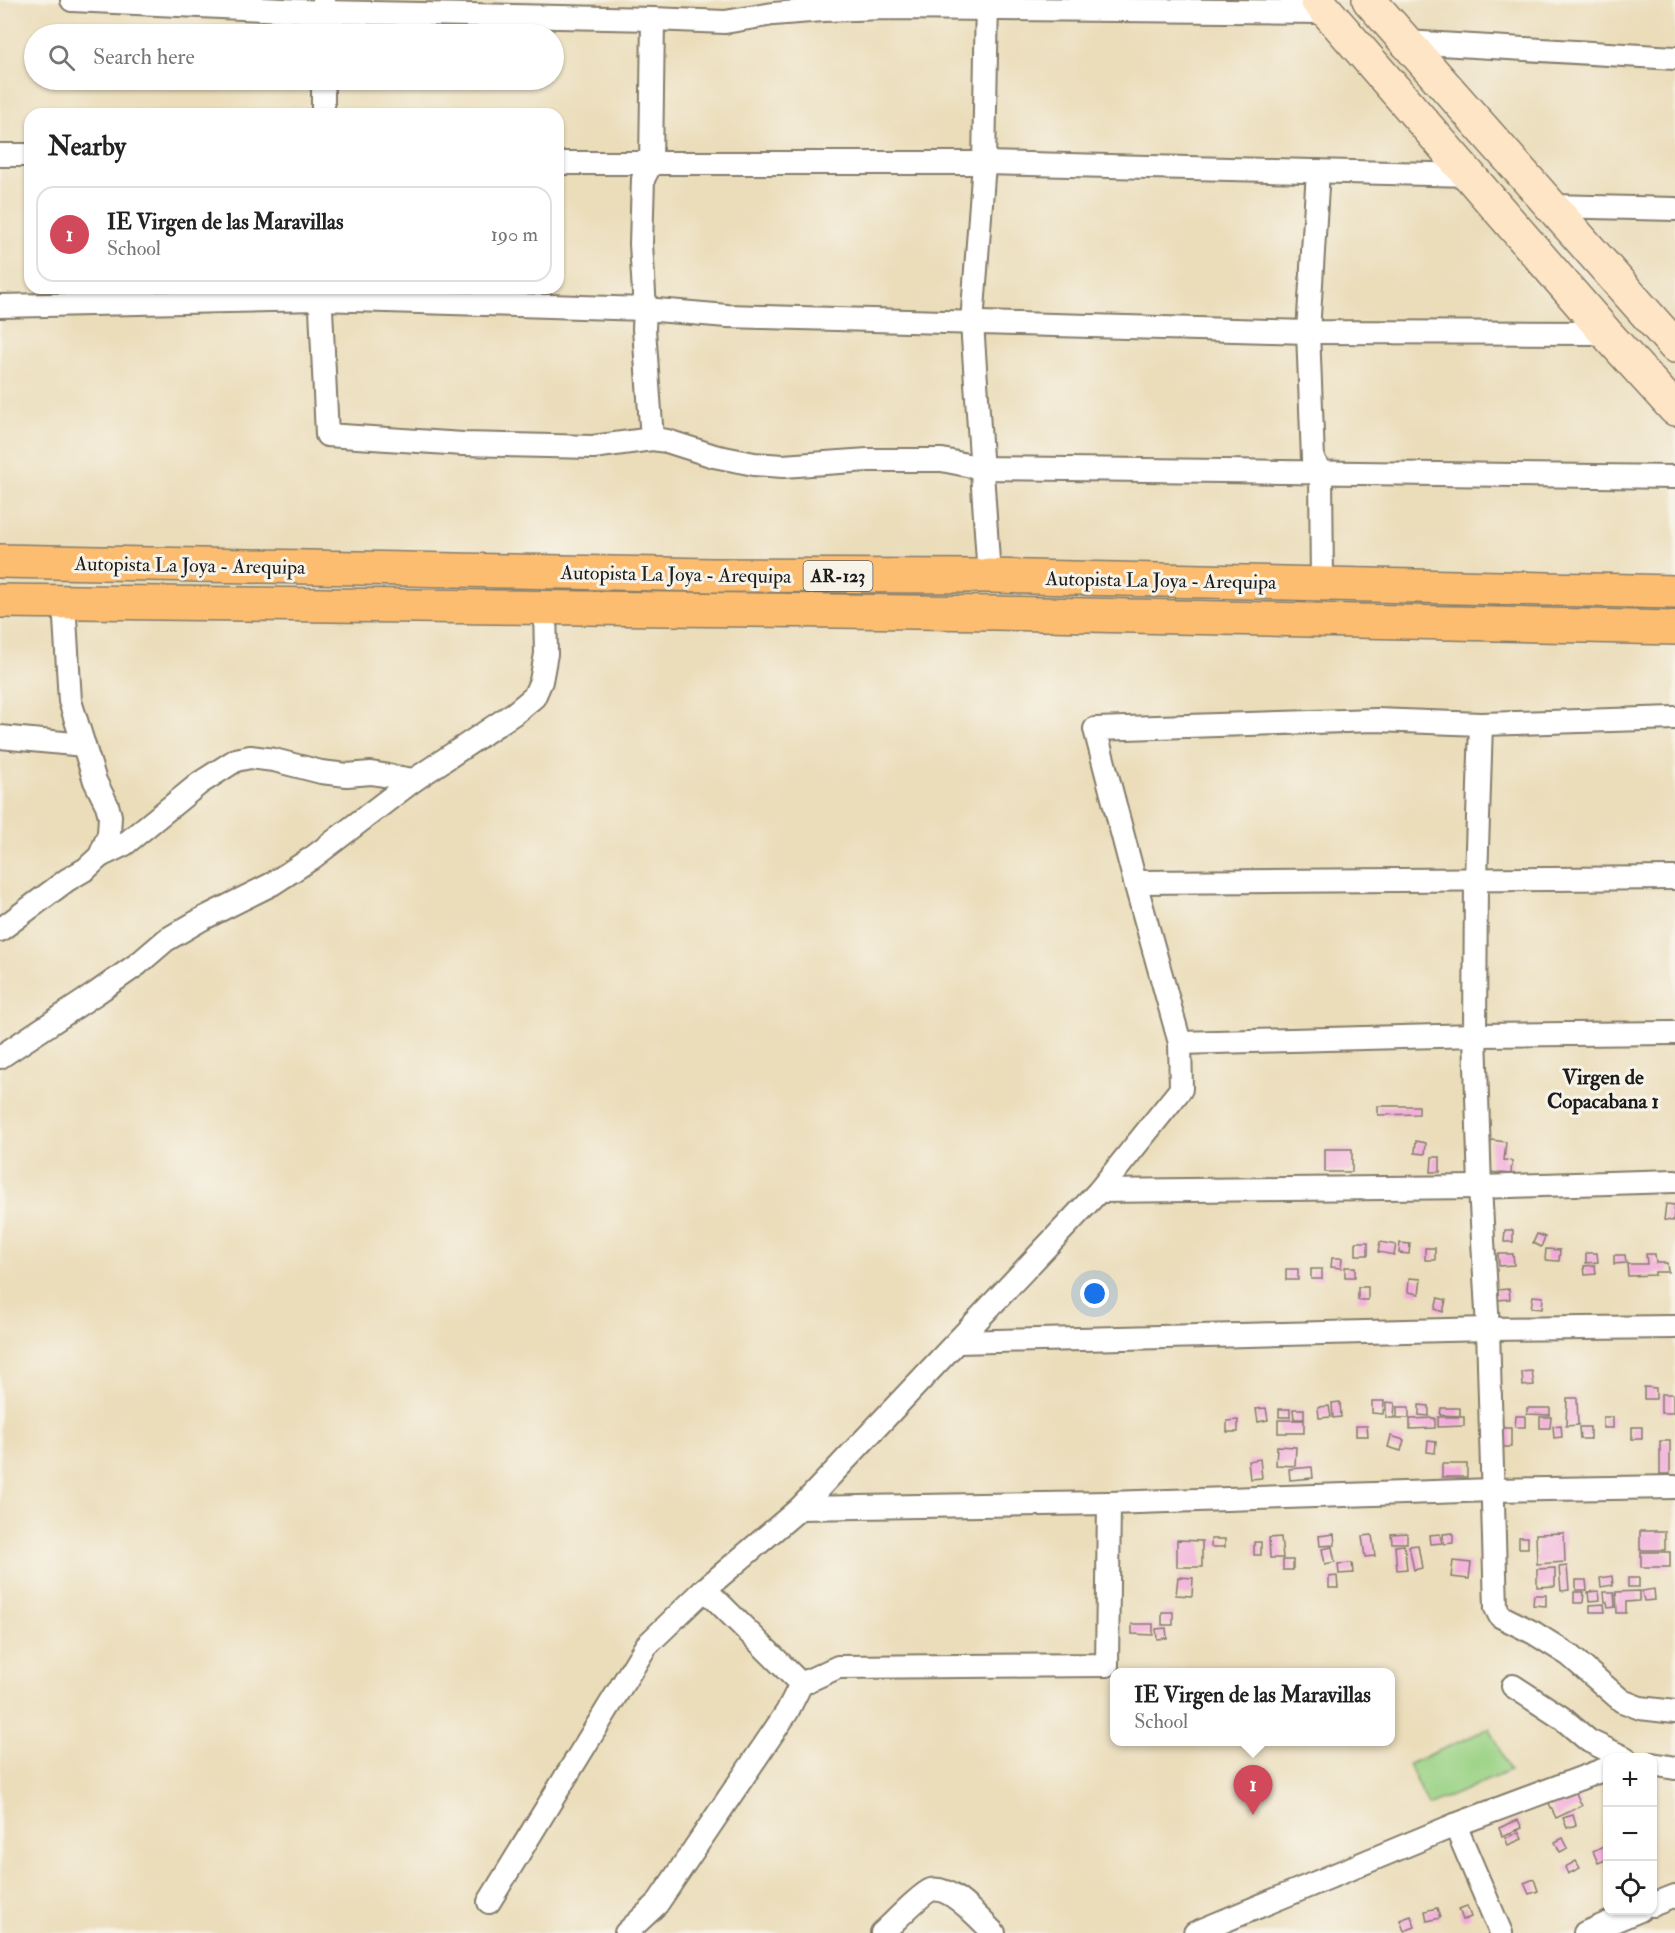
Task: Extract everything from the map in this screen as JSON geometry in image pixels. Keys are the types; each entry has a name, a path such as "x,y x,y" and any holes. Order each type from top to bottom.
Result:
{"main road":[{"name":"Autopista La Joya - Arequipa","path":"0,561 700,575 988,576 1675,592"},
{"name":"Autopista La Joya - Arequipa","path":"0,601 996,613 1675,628"}],"street":[{"path":"72,0 324,16 653,19 725,22 773,14 823,10 987,4 1323,6 1606,333 1675,409"},
{"path":"1369,0 1675,346"},
{"path":"987,4 984,164 972,323 988,576"},
{"path":"652,439 641,244 643,178 651,164 653,19"},
{"path":"1406,42 1675,58"},
{"path":"322,108 323,90"},
{"path":"0,155 24,155"},
{"path":"564,163 984,164 1471,176"},
{"path":"1317,171 1308,332 1313,459 1321,473 1322,583"},
{"path":"1551,206 1675,209"},
{"path":"0,306 295,294"},
{"path":"320,294 327,435 463,444 593,447 628,440 652,439 667,441 714,456 754,464 783,466 868,460 942,460 982,468 1675,477"},
{"path":"340,294 645,309 727,316 1308,332 1606,333"},
{"path":"64,602 70,701 95,780 110,816 109,834 100,856"},
{"path":"0,1057 138,964 166,940 272,884 312,858 414,780 534,697 541,681 546,654 545,608"},
{"path":"489,1902 646,1646 705,1589 800,1508 1099,1191 1181,1089 1180,1043 1095,729 1376,720 1481,724 1675,718"},
{"path":"1481,724 1476,880 1475,1035 1488,1329 1496,1608 1500,1616 1561,1650 1622,1701 1640,1708 1675,1712"},
{"path":"0,737 84,745"},
{"path":"0,930 67,880 86,869 100,856 125,844 200,783 236,760 250,757 274,760 321,772 371,773 414,780"},
{"path":"1135,882 1675,878"},
{"path":"1180,1043 1475,1035 1675,1033"},
{"path":"1099,1191 1480,1187 1675,1181"},
{"path":"958,1342 1488,1329 1675,1327"},
{"path":"800,1508 1109,1503 1493,1490 1675,1487"},
{"path":"626,1933 657,1904 787,1712 801,1684 838,1666 1107,1665 1109,1503"},
{"path":"705,1589 801,1684"},
{"path":"1513,1686 1562,1718 1589,1741 1614,1753"},
{"path":"1657,1765 1675,1768"},
{"path":"1195,1933 1455,1825 1603,1770"},
{"path":"1455,1825 1501,1933"},
{"path":"882,1933 929,1890 941,1889 955,1897 994,1933"},
{"path":"1657,1903 1675,1896"},
{"path":"1585,1933 1630,1915"}],"green space":[{"path":"1490,1728 1509,1771 1428,1806 1409,1764"}],"building":[{"path":"1378,1106 1419,1106 1419,1114 1378,1115"},
{"path":"1491,1140 1506,1142 1504,1160 1512,1161 1511,1174 1489,1172"},
{"path":"1416,1141 1426,1143 1425,1154 1415,1153"},
{"path":"1325,1149 1352,1149 1352,1172 1325,1172"},
{"path":"1432,1157 1440,1157 1440,1172 1431,1172"},
{"path":"1666,1204 1675,1205 1673,1221 1664,1220"},
{"path":"1505,1230 1513,1230 1513,1242 1504,1242"},
{"path":"1537,1234 1545,1237 1541,1247 1533,1243"},
{"path":"1356,1242 1368,1242 1368,1255 1356,1255"},
{"path":"1380,1242 1396,1245 1394,1255 1378,1252"},
{"path":"1400,1243 1410,1244 1409,1254 1399,1253"},
{"path":"1425,1248 1435,1248 1435,1260 1425,1260"},
{"path":"1546,1249 1560,1250 1559,1261 1545,1260"},
{"path":"1586,1253 1597,1253 1598,1262 1586,1263"},
{"path":"1498,1254 1513,1254 1514,1265 1499,1266"},
{"path":"1646,1254 1655,1254 1656,1263 1667,1263 1668,1272 1628,1276 1627,1264 1647,1264"},
{"path":"1614,1255 1625,1255 1626,1263 1614,1264"},
{"path":"1332,1258 1342,1258 1341,1268 1331,1267"},
{"path":"1595,1265 1596,1274 1585,1275 1584,1266"},
{"path":"1345,1267 1355,1267 1355,1277 1345,1277"},
{"path":"1286,1269 1298,1269 1298,1280 1286,1280"},
{"path":"1311,1269 1322,1269 1322,1279 1311,1279"},
{"path":"1409,1278 1421,1279 1419,1294 1408,1292"},
{"path":"1358,1287 1368,1287 1368,1300 1358,1300"},
{"path":"1509,1289 1510,1299 1497,1300 1496,1290"},
{"path":"1533,1296 1543,1297 1542,1309 1531,1308"},
{"path":"1438,1298 1446,1300 1443,1312 1435,1309"},
{"path":"1532,1371 1534,1385 1523,1386 1522,1372"},
{"path":"1644,1387 1656,1388 1656,1399 1644,1399"},
{"path":"1661,1394 1673,1394 1673,1413 1661,1413"},
{"path":"1567,1398 1577,1398 1578,1425 1566,1426"},
{"path":"1372,1401 1384,1401 1383,1414 1372,1413"},
{"path":"1340,1402 1341,1417 1333,1418 1332,1403"},
{"path":"1386,1402 1395,1403 1394,1418 1386,1418"},
{"path":"1419,1405 1429,1406 1429,1416 1419,1415"},
{"path":"1329,1406 1331,1417 1319,1418 1318,1407"},
{"path":"1397,1407 1409,1407 1409,1418 1397,1418"},
{"path":"1266,1408 1268,1420 1258,1422 1256,1409"},
{"path":"1441,1408 1460,1408 1460,1416 1440,1415"},
{"path":"1527,1408 1550,1408 1550,1415 1527,1414"},
{"path":"1279,1409 1290,1409 1290,1417 1279,1417"},
{"path":"1293,1409 1304,1409 1304,1419 1294,1419"},
{"path":"1516,1416 1525,1416 1525,1427 1515,1427"},
{"path":"1438,1417 1464,1417 1464,1426 1438,1427"},
{"path":"1540,1417 1551,1417 1550,1428 1540,1428"},
{"path":"1603,1417 1613,1417 1613,1428 1603,1428"},
{"path":"1435,1418 1435,1428 1410,1429 1410,1419"},
{"path":"1238,1420 1238,1432 1227,1432 1227,1421"},
{"path":"1278,1420 1304,1420 1304,1433 1278,1433"},
{"path":"1561,1425 1562,1437 1554,1438 1553,1426"},
{"path":"1356,1426 1367,1426 1368,1436 1356,1436"},
{"path":"1579,1427 1590,1427 1590,1439 1580,1439"},
{"path":"1632,1427 1642,1427 1642,1439 1632,1439"},
{"path":"1499,1428 1511,1428 1511,1447 1499,1447"},
{"path":"1391,1436 1404,1440 1401,1451 1388,1447"},
{"path":"1428,1441 1436,1442 1435,1453 1427,1452"},
{"path":"1660,1441 1670,1441 1670,1474 1660,1474"},
{"path":"1277,1446 1296,1447 1295,1466 1276,1465"},
{"path":"1260,1459 1262,1478 1250,1479 1248,1461"},
{"path":"1442,1464 1467,1464 1467,1477 1442,1477"},
{"path":"1312,1467 1313,1478 1290,1480 1289,1469"},
{"path":"1640,1531 1665,1531 1665,1550 1640,1550"},
{"path":"1407,1533 1407,1543 1392,1543 1391,1534"},
{"path":"1453,1533 1453,1543 1444,1544 1443,1534"},
{"path":"1564,1533 1565,1562 1537,1564 1536,1534"},
{"path":"1334,1534 1335,1545 1320,1546 1319,1536"},
{"path":"1440,1534 1442,1543 1430,1544 1429,1535"},
{"path":"1372,1535 1375,1556 1365,1557 1362,1536"},
{"path":"1281,1537 1283,1558 1270,1558 1269,1538"},
{"path":"1519,1537 1528,1537 1528,1548 1519,1548"},
{"path":"1211,1539 1225,1539 1225,1547 1211,1547"},
{"path":"1177,1540 1202,1541 1202,1567 1177,1567"},
{"path":"1254,1542 1261,1542 1261,1555 1254,1555"},
{"path":"1404,1545 1407,1569 1397,1570 1395,1546"},
{"path":"1418,1545 1422,1568 1414,1570 1409,1546"},
{"path":"1332,1547 1335,1562 1325,1564 1322,1549"},
{"path":"1641,1552 1670,1552 1670,1567 1641,1567"},
{"path":"1283,1560 1293,1560 1293,1570 1283,1570"},
{"path":"1453,1561 1471,1563 1469,1579 1451,1577"},
{"path":"1352,1563 1353,1573 1339,1574 1338,1564"},
{"path":"1567,1566 1569,1590 1561,1591 1559,1567"},
{"path":"1555,1568 1555,1586 1537,1587 1537,1569"},
{"path":"1337,1576 1338,1588 1329,1588 1329,1577"},
{"path":"1612,1576 1613,1585 1601,1587 1600,1578"},
{"path":"1178,1577 1193,1578 1192,1596 1176,1595"},
{"path":"1628,1578 1639,1578 1639,1587 1628,1587"},
{"path":"1576,1580 1586,1580 1587,1590 1576,1590"},
{"path":"1654,1589 1655,1600 1644,1601 1642,1591"},
{"path":"1599,1591 1600,1600 1589,1601 1588,1592"},
{"path":"1639,1591 1639,1601 1626,1602 1626,1613 1617,1613 1616,1592"},
{"path":"1574,1592 1584,1592 1583,1603 1574,1603"},
{"path":"1604,1592 1614,1592 1615,1607 1608,1608"},
{"path":"1534,1595 1546,1595 1546,1606 1533,1605"},
{"path":"1604,1604 1605,1612 1590,1612 1590,1605"},
{"path":"1162,1612 1173,1612 1173,1625 1162,1625"},
{"path":"1132,1624 1153,1624 1153,1635 1132,1634"},
{"path":"1166,1628 1167,1638 1157,1639 1156,1629"},
{"path":"1574,1789 1582,1806 1556,1818 1548,1801"},
{"path":"1573,1815 1576,1825 1567,1828 1563,1818"},
{"path":"1518,1820 1522,1828 1502,1836 1499,1828"},
{"path":"1519,1832 1522,1839 1508,1845 1505,1838"},
{"path":"1563,1838 1568,1848 1560,1852 1555,1842"},
{"path":"1603,1846 1603,1861 1598,1863 1593,1851"},
{"path":"1576,1861 1580,1868 1568,1874 1565,1867"},
{"path":"1534,1879 1538,1891 1529,1894 1524,1883"},
{"path":"1467,1906 1471,1917 1463,1920 1459,1909"},
{"path":"1437,1908 1440,1918 1427,1921 1425,1911"},
{"path":"1411,1916 1415,1927 1404,1931 1400,1920"}],"place":[{"name":"IE Virgen de las Maravillas","path":"1253,1815"}],"district":[{"name":"Virgen de Copacabana 1","path":"1603,1089"}]}
